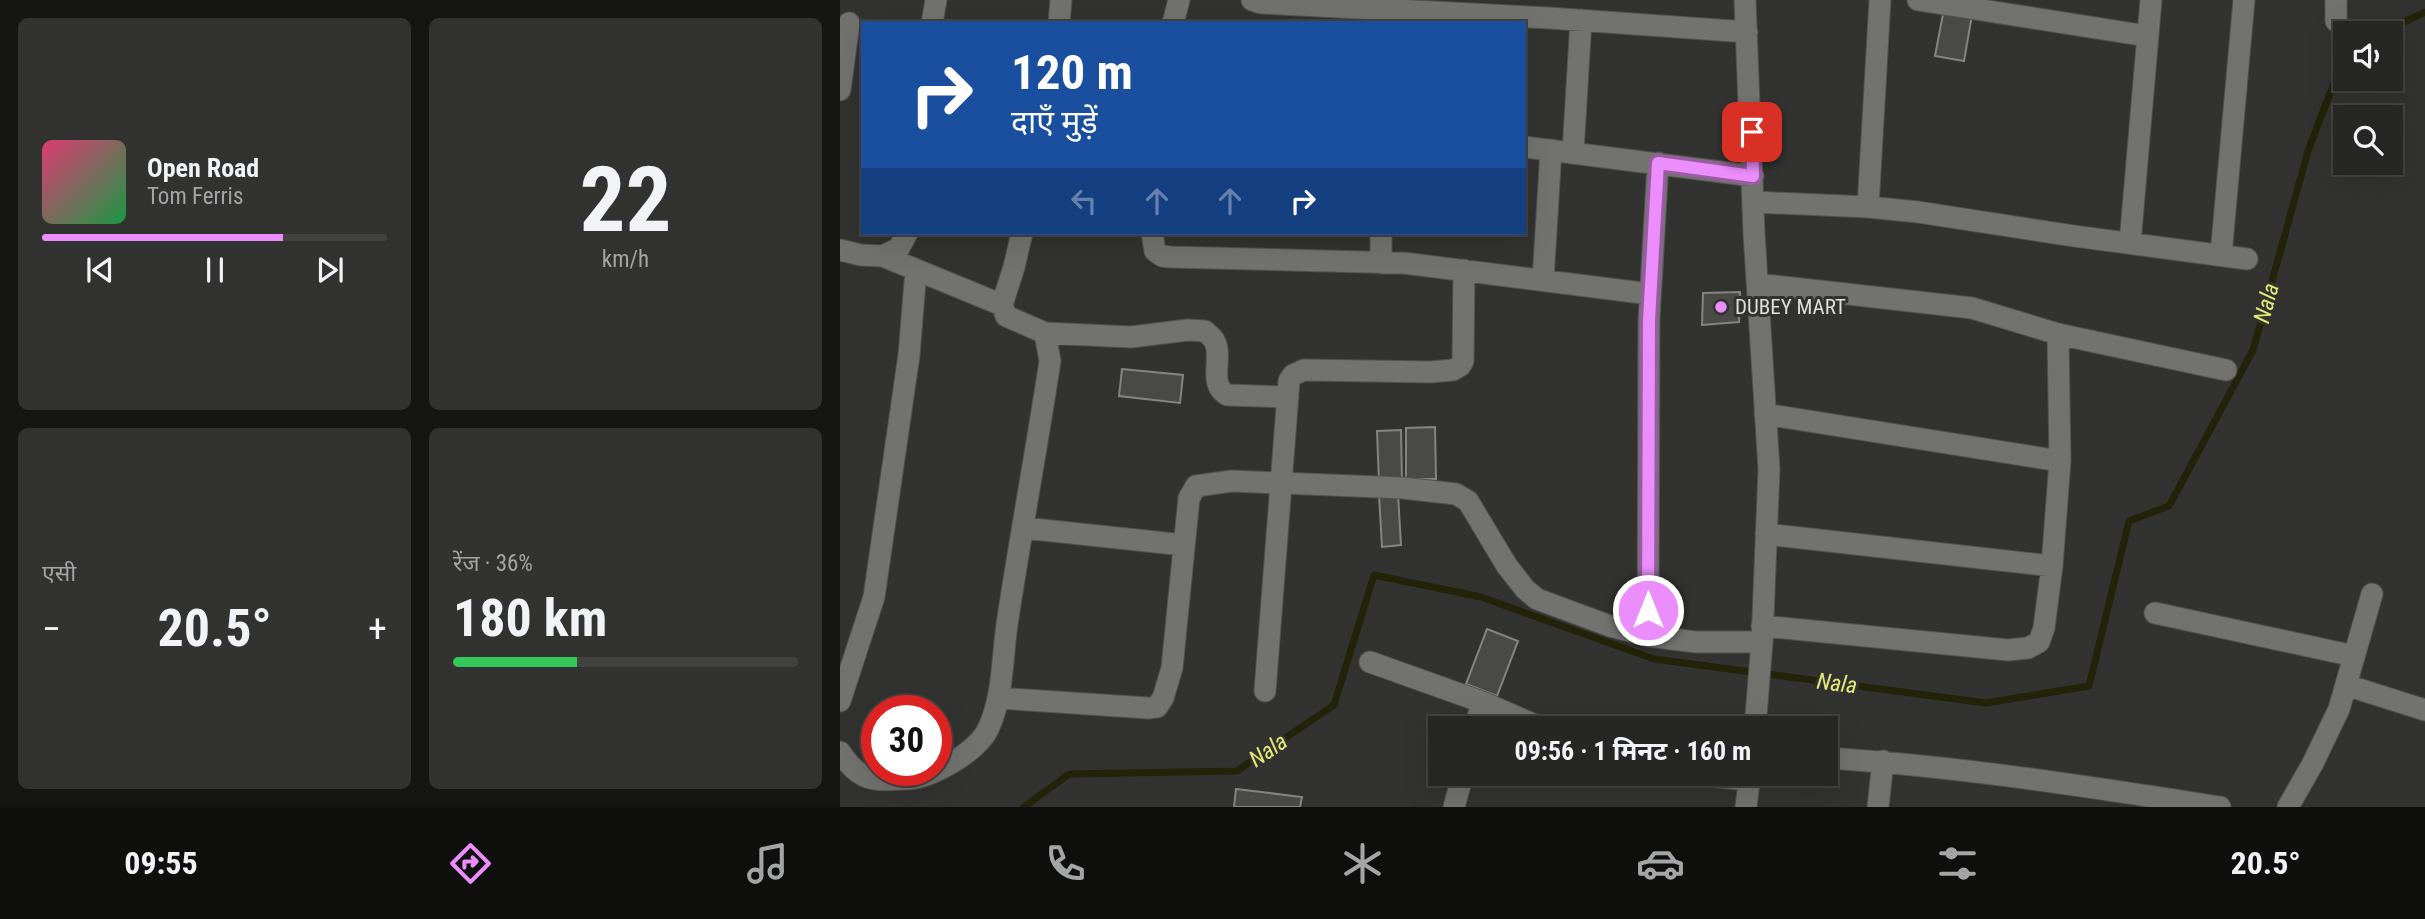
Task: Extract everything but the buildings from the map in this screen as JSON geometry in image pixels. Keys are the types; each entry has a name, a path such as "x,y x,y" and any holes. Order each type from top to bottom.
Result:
{"street":[{"path":"932,21 936,0"},
{"path":"1059,21 1061,0"},
{"path":"1174,21 1179,0"},
{"path":"1252,0 1261,3 1549,9 1581,20 1747,32"},
{"path":"1745,0 1769,469 1756,716"},
{"path":"1868,207 1880,0"},
{"path":"1918,0 2022,8 2147,36"},
{"path":"2130,243 2151,0"},
{"path":"2221,256 2244,0"},
{"path":"1573,152 1581,20"},
{"path":"840,90 851,23"},
{"path":"1526,147 1753,176"},
{"path":"1543,280 1550,150"},
{"path":"1648,636 1647,428 1650,294 1658,163"},
{"path":"1754,202 1868,207 2247,259"},
{"path":"883,256 899,248 906,235"},
{"path":"1022,235 1002,305 1006,316 1045,333 1131,337 1188,330 1205,331 1214,340 1217,384 1220,391 1227,395 1288,397"},
{"path":"1152,235 1155,251 1162,256 1381,263 1464,270 1650,294"},
{"path":"1381,235 1381,263"},
{"path":"840,250 883,256 1002,305"},
{"path":"840,701 874,597 909,355 916,270"},
{"path":"1265,691 1289,382 1293,375 1304,370 1432,372 1460,366 1464,361 1464,270"},
{"path":"1758,284 1972,308 2058,334 2226,370"},
{"path":"840,752 850,768 872,781 914,779 939,769 974,748 989,729 998,698 1008,619 1050,361 1045,333"},
{"path":"998,698 1157,707 1163,698 1171,668 1189,498 1196,485 1232,481 1402,488 1456,494 1468,501 1507,566 1525,589 1537,599 1610,626 1648,636 1696,642 1762,640 2008,650 2028,648 2039,642 2045,628 2052,566 2060,461 2058,334"},
{"path":"1765,414 2060,461"},
{"path":"1024,528 1184,545"},
{"path":"1766,534 2052,566"},
{"path":"2288,807 2319,752 2339,709 2372,593"},
{"path":"2155,613 2354,656"},
{"path":"1370,663 1514,716"},
{"path":"2346,685 2425,710"},
{"path":"1478,716 1482,702"},
{"path":"1838,759 2020,776 2220,807"},
{"path":"1878,807 1883,761"},
{"path":"1454,807 1460,786"},
{"path":"1746,807 1748,786"}],"waterway":[{"name":"Nala","path":"2403,22 2425,12"},
{"name":"Nala","path":"1024,807 1069,774 1237,771 1334,705 1374,575 1481,597 1654,659 1986,703 2089,686 2129,521 2169,506 2253,350 2308,151 2333,85"}],"place":[{"name":"DUBEY MART","path":"1721,307"}],"route":[{"path":"1648,610 1649,320 1658,163 1753,176 1752,132"}]}
